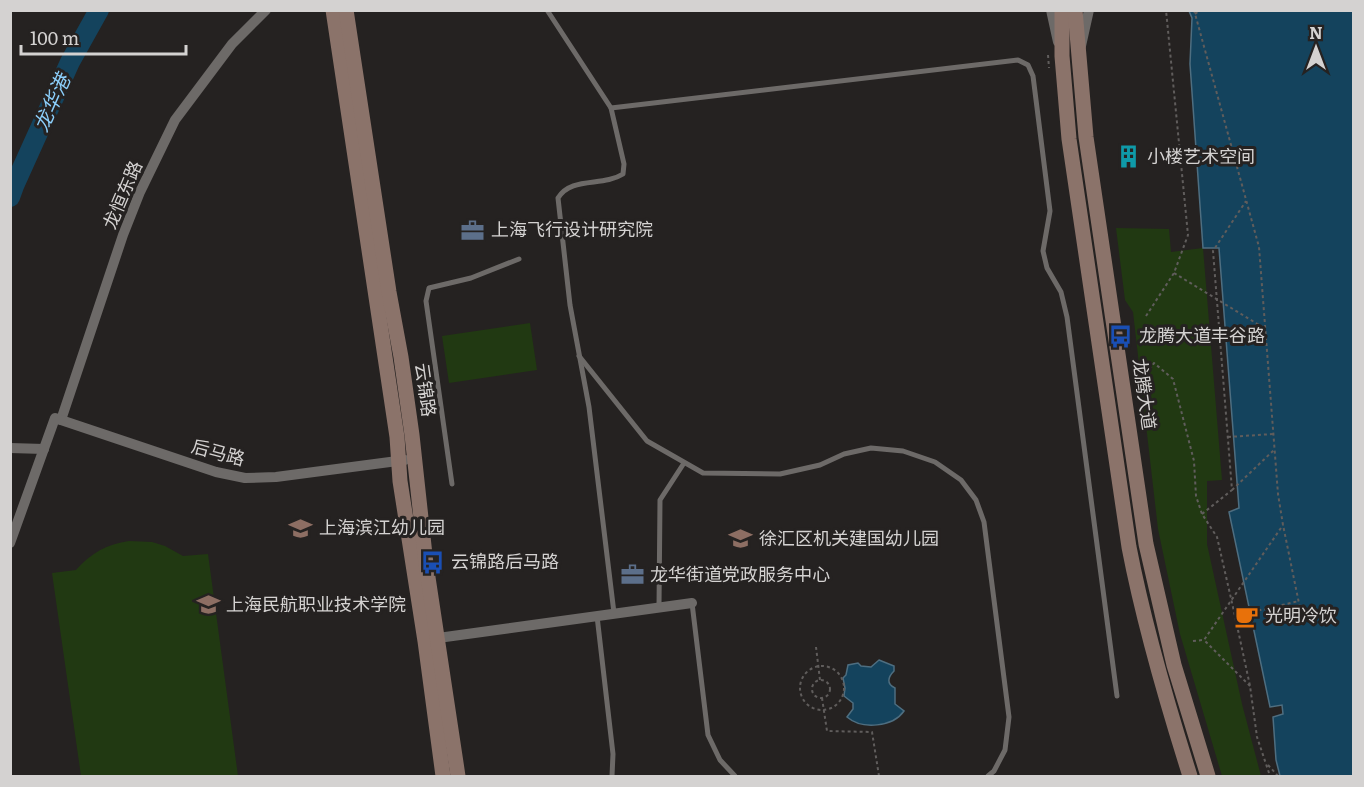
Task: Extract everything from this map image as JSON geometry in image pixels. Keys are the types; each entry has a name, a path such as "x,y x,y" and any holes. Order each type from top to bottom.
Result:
{"main road":[{"name":"云锦路","path":"333,10 396,426 406,459 426,564 458,777"},
{"name":"云锦路","path":"346,10 401,357 406,459 400,482 443,777"},
{"name":"龙腾大道","path":"1062,10 1062,56 1069,139 1129,547 1157,669 1190,777"},
{"name":"龙腾大道","path":"1075,10 1086,137 1146,544 1174,665 1208,777"}],"street":[{"name":"龙恒东路","path":"10,543 44,449 58,419 140,192 175,120 232,44 266,10"},
{"path":"1051,10 1062,56"},
{"path":"1079,55 1089,10"},
{"name":"后马路","path":"58,419 216,472 245,478 276,477 406,459"},
{"path":"10,448 44,449"},
{"path":"438,638 692,603"}],"lane":[{"path":"547,10 611,108 624,164 623,174 614,180 570,186 562,190 558,198 570,305 589,407 614,614"},
{"path":"611,108 1018,60 1028,65 1033,76 1050,211 1043,251 1047,268 1061,292 1067,317 1117,696"},
{"path":"452,484 426,301 429,288 471,278 519,259"},
{"path":"579,356 647,441 703,473 780,474 820,465 844,454 871,448 903,451 935,462 961,480 976,500 984,522 1009,717 1005,750 994,771 988,777"},
{"path":"659,608 660,500 684,463"},
{"path":"692,603 708,735 720,759 735,777"},
{"path":"597,616 612,744 612,777"}],"path":[{"path":"1146,316 1174,273 1188,235 1166,10"},
{"path":"1200,10 1194,12 1259,247 1283,525 1304,623"},
{"path":"1232,490 1213,251 1246,201"},
{"path":"1174,273 1266,329"},
{"path":"1140,397 1140,386 1154,363 1173,379 1194,460 1196,496 1202,514 1217,537 1232,598 1250,686 1257,737 1270,777"},
{"path":"1228,437 1274,434"},
{"path":"1202,514 1232,490 1275,449"},
{"path":"1204,640 1283,525"},
{"path":"1235,616 1299,601"},
{"path":"1193,641 1204,640"},
{"path":"1204,640 1250,686"},
{"path":"816,647 820,681"},
{"path":"818,667 833,670 842,681 843,689 839,701 824,710 808,706 801,694 802,680 806,674 818,667"},
{"path":"820,681 827,683 830,688 827,695 822,698 815,695 812,690 814,684 820,681"},
{"path":"822,698 827,731 872,732 879,777"},
{"path":"1267,763 1278,777"}],"green space":[{"path":"1116,228 1169,229 1171,252 1203,248 1222,480 1207,481 1207,544 1242,704 1261,776 1222,776 1180,634 1158,529 1133,312 1125,300"},
{"path":"530,323 537,370 449,383 442,336"},
{"path":"129,541 152,542 183,556 208,554 238,776 81,776 52,573 76,570 100,550"}],"water":[{"path":"1189,11 1353,11 1353,776 1280,776 1276,760 1273,717 1283,714 1282,705 1270,707 1229,512 1239,508 1219,248 1203,248 1190,64 1192,18"},
{"path":"879,660 894,666 889,682 895,688 895,704 904,711 893,721 877,725 861,724 847,717 853,709 853,703 844,696 843,678 848,665 858,663 861,666 871,667"}],"waterway":[{"name":"龙华港","path":"10,197 70,62 99,10"}],"place":[{"name":"小楼艺术空间","path":"1129,157"},
{"name":"上海飞行设计研究院","path":"473,230"},
{"name":"龙腾大道丰谷路","path":"1121,336"},
{"name":"上海滨江幼儿园","path":"301,528"},
{"name":"徐汇区机关建国幼儿园","path":"741,539"},
{"name":"云锦路后马路","path":"433,562"},
{"name":"龙华街道党政服务中心","path":"632,575"},
{"name":"上海民航职业技术学院","path":"208,605"},
{"name":"光明冷饮","path":"1247,616"}]}
